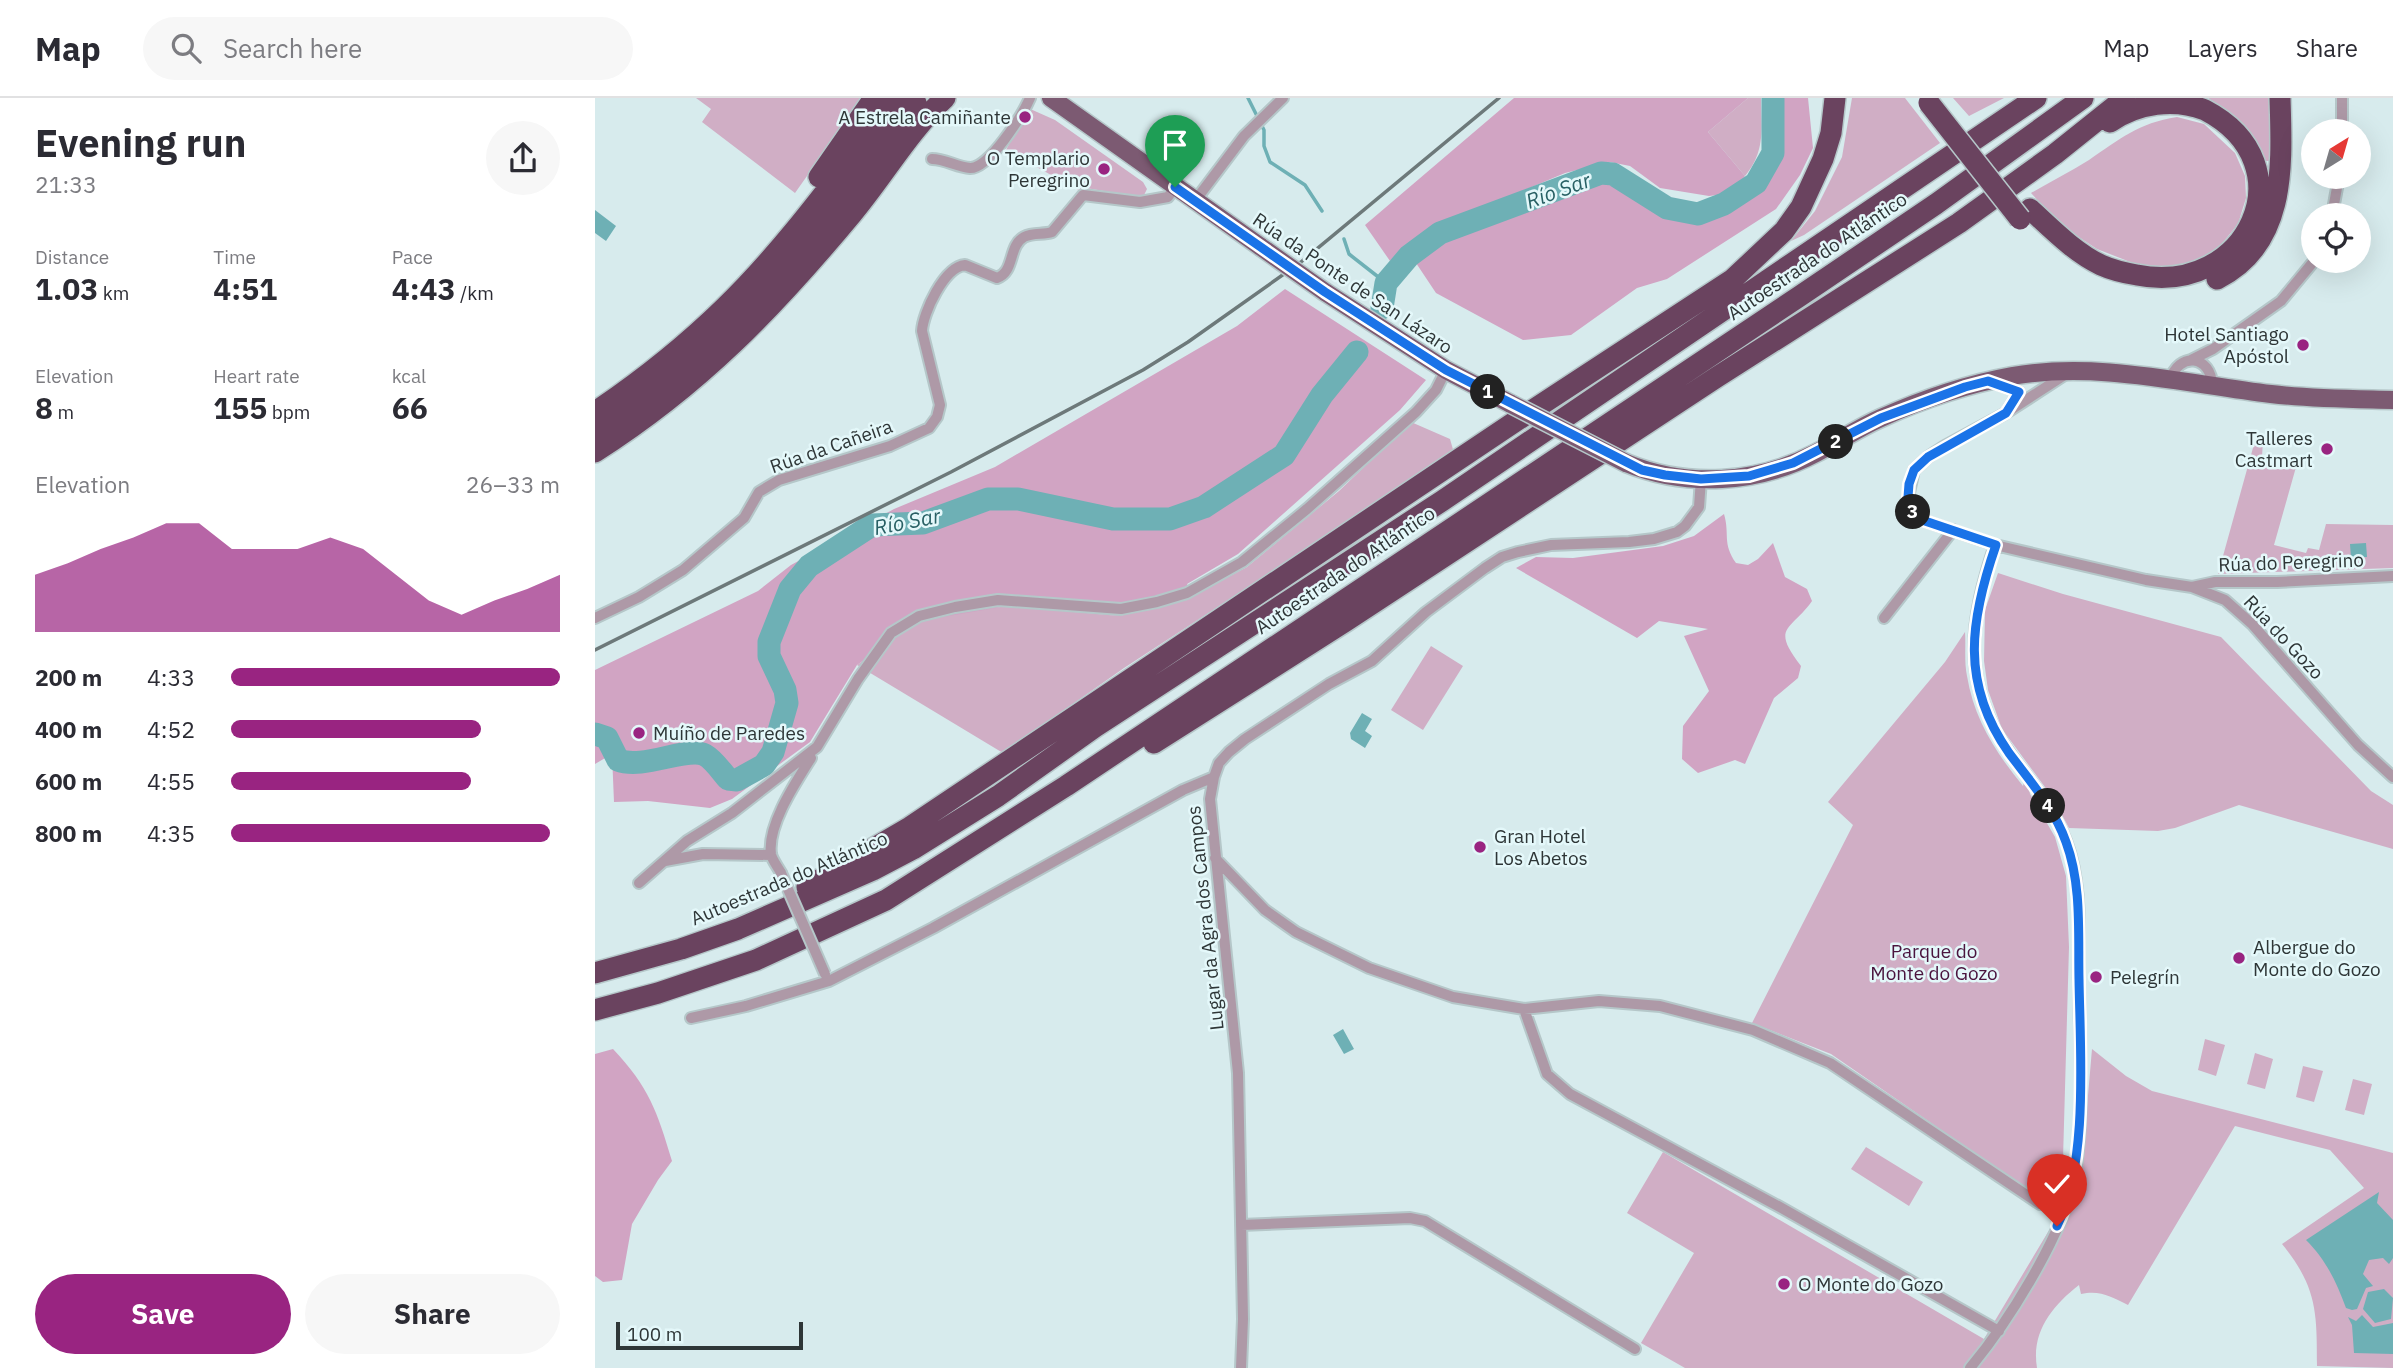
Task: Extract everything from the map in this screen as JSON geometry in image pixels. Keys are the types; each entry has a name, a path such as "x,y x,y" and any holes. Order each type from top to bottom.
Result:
{"highway":[{"path":"725,307 724,292 761,251 821,175 874,98"},
{"path":"595,452 669,400 717,361 760,319 798,279 945,98"},
{"path":"738,929 754,911 801,890 910,827 1510,425 1734,279 1784,231 1801,207 1823,159 1831,133 1835,98"},
{"name":"Autoestrada do Atlántico","path":"595,973 681,949 738,929 873,870 998,796 1095,727 1442,501 2036,98"},
{"name":"Autoestrada do Atlántico","path":"595,1010 657,993 756,960 886,900 1066,786 1924,212 2083,98"},
{"path":"1066,786 1094,780 1346,621 1717,377 1959,223 2055,154 2125,98"},
{"path":"1932,100 2057,251 2096,275 2125,285 2181,290 2207,284 2227,274 2251,254 2266,230 2279,193 2282,152 2280,98"},
{"path":"595,412 665,361 725,307 764,266 907,100"},
{"path":"595,435 681,372 777,278 830,215 907,100"},
{"path":"2025,214 2102,265 2152,278 2178,278 2199,273 2222,261 2254,220 2258,203 2254,159 2233,128 2198,106 2181,102 2161,102 2130,110 2069,152 2055,154"}],"main road":[{"name":"Rúa da Ponte de San Lázaro","path":"1039,98 1072,114"},
{"name":"Rúa da Ponte de San Lázaro","path":"1051,98 1325,292 1446,370 1626,463 1665,475 1701,479 1749,476 1793,463 1881,418 1926,400 1988,381 2029,373 2072,370 2300,396 2393,400"}],"street":[{"path":"932,159 971,168 979,165 1010,132 1030,98"},
{"path":"1195,201 1254,126 1283,98"},
{"path":"2342,98 2342,119"},
{"name":"Rúa da Cañeira","path":"595,618 683,570 744,518 759,492 779,480 890,446 929,428 937,417 940,405 922,331 923,321 934,297 952,270 965,265 997,278 1002,277 1020,240 1026,235 1052,232 1083,195 1140,202 1168,197 1175,187"},
{"path":"2170,381 2176,368 2183,362 2213,349 2281,301 2304,273"},
{"path":"2208,367 2213,349"},
{"path":"2192,360 2208,367 2212,386"},
{"path":"827,978 771,855 773,834 781,810 817,747 857,679 891,633 919,616 998,600 1121,609 1187,593 1242,562 1316,501 1416,412 1436,390 1446,370"},
{"name":"Rúa do Gozo","path":"2072,370 2006,413 1945,446 1914,470 1908,497 1910,507 1919,519 1996,545 2146,580 2192,587 2214,595 2238,610 2357,745 2393,777"},
{"path":"1988,381 2026,396 2032,395 2029,373"},
{"name":"Rúa do Gozo","path":"2006,413 2029,373"},
{"path":"691,1018 746,1006 827,978 933,928 1182,790 1213,777 1219,763 1245,738 1329,684 1372,661 1426,612 1502,557 1551,545 1629,542 1654,539 1677,531 1685,526 1699,507 1701,479"},
{"path":"1884,618 1953,530"},
{"path":"1970,1368 1999,1331 2063,1214 2073,1180 2077,1152 2080,1063 2078,937 2072,859 2060,826 1996,730 1977,680 1973,641 1975,615 1996,545"},
{"name":"Rúa do Peregrino","path":"2192,587 2215,582 2393,576"},
{"path":"639,883 687,841 732,813 817,747"},
{"name":"Lugar da Agra dos Campos","path":"1213,777 1210,799 1238,1073 1243,1319 1241,1368"},
{"path":"663,862 703,854 771,855"},
{"path":"1215,858 1265,910 1296,932 1346,958 1453,998 1524,1009 1599,1001 1660,1006 1753,1030 1830,1063 2041,1204"},
{"path":"1524,1009 1547,1074 1570,1094 1779,1206 1999,1331"},
{"path":"1241,1225 1411,1218 1425,1221 1635,1349"}],"green space":[{"path":"696,98 862,98 795,193 702,122 711,109"},
{"path":"1748,98 1761,98 1761,129 1756,157 1745,176 1708,132"},
{"path":"1852,98 1905,98 1940,143 1804,235 1791,241 1815,211 1842,157"},
{"path":"1953,98 2004,98 1969,116"},
{"path":"2208,98 2269,98 2270,161 2262,161 2241,124"},
{"path":"1028,108 1055,120 1143,182 1147,189 1144,195 1139,197 1086,188 1078,190 1006,150"},
{"path":"2177,117 2204,124 2235,153 2245,176 2246,198 2238,224 2215,252 2177,267 2138,265 2097,249 2059,224 2031,193 2130,133 2151,123"},
{"path":"1411,422 1450,439 1454,453 1124,668 1003,753 857,665 919,621 951,614 1008,606 1120,616 1198,593 1247,567 1339,491"},
{"path":"2256,437 2263,438 2262,458 2298,460 2274,545 2306,553 2308,548 2319,550 2326,524 2393,525 2393,568 2218,574"},
{"path":"1998,573 2063,594 2221,637 2371,791 2393,805 2393,849 2239,805 2175,828 2158,831 2069,828 2053,798 2002,729 1988,690 1984,661 1985,610"},
{"name":"Parque do Monte do Gozo","path":"1965,632 1967,676 1975,707 1995,748 2023,786 2026,774 2030,794 2055,837 2066,876 2069,947 2063,1159 2044,1201 1831,1054 1752,1023 1853,825 1828,802 1945,662"},
{"path":"1431,646 1463,666 1423,730 1391,710"},
{"path":"2205,1039 2225,1045 2216,1076 2198,1070"},
{"path":"2092,1049 2126,1076 2152,1091 2393,1153 2393,1368 2317,1366 2313,1301 2294,1259 2282,1244 2364,1188 2330,1150 2235,1126 2128,1305 2100,1294 2081,1294 2079,1285 2060,1302 2046,1321 2037,1343 2037,1368 1685,1368 1641,1343 1694,1253 1627,1213 1663,1152 1984,1339 2081,1177"},
{"path":"2255,1053 2273,1059 2265,1089 2247,1084"},
{"path":"2303,1066 2323,1071 2314,1102 2296,1097"},
{"path":"2353,1079 2372,1084 2364,1115 2345,1110"},
{"path":"1866,1147 1923,1182 1909,1206 1851,1169"}],"shaded area":[{"path":"1514,98 1748,98 1708,132 1745,176 1735,189 1725,194 1709,196 1660,188 1630,166 1610,162 1565,173 1510,196 1416,241 1390,261 1365,225"},
{"path":"1779,98 1808,98 1813,148 1800,175 1776,209 1667,279 1637,288 1571,335 1523,340 1436,293 1416,263 1437,241 1607,182 1628,196 1658,210 1679,218 1705,220 1759,190 1779,160"},
{"path":"1285,289 1426,380 1400,410 1238,554 1187,584 1193,595 1120,616 1008,606 919,621 857,665 810,742 732,799 710,808 648,801 614,802 612,754 595,764 595,670 758,591 791,565 894,509 995,467 1237,326"},
{"path":"1724,514 1728,544 1736,563 1748,565 1758,559 1773,543 1785,577 1807,589 1812,601 1791,624 1785,636 1801,666 1798,678 1774,698 1745,764 1735,760 1698,773 1682,759 1683,726 1709,691 1684,636 1708,629 1659,621 1637,638 1516,568 1536,557 1573,558 1663,546 1694,536"},
{"path":"613,1049 644,1088 662,1128 672,1161 632,1224 622,1280 603,1282 595,1276 595,1054"}],"water":[{"path":"595,210 616,226 606,241 595,233"},
{"path":"2366,543 2367,557 2351,558 2350,544"},
{"path":"1362,713 1372,719 1365,731 1372,736 1365,748 1351,739 1350,733"},
{"path":"1343,1029 1354,1049 1344,1054 1333,1035"},
{"path":"2379,1192 2377,1203 2393,1220 2393,1258 2389,1264 2383,1258 2369,1260 2363,1274 2373,1286 2366,1288 2357,1309 2352,1310 2346,1308 2330,1271 2306,1240"},
{"path":"2384,1289 2393,1298 2391,1319 2375,1323 2363,1309 2368,1292"},
{"path":"2362,1315 2373,1327 2393,1323 2393,1354 2354,1353 2352,1325 2348,1317 2356,1321"}],"waterway":[{"path":"1248,98 1264,130 1264,146 1270,162 1305,185 1322,211"},
{"name":"Río Sar","path":"1382,308 1386,283 1409,256 1440,233 1601,173 1613,174 1667,208 1698,214 1724,204 1756,183 1773,153 1773,98"},
{"path":"1344,239 1349,254 1386,283"},
{"name":"Río Sar","path":"595,734 607,738 618,760 640,762 697,753 711,760 728,779 737,780 764,765 773,752 787,703 785,690 769,656 769,642 790,589 809,566 872,525 923,523 988,499 1018,499 1113,519 1170,519 1204,507 1284,455 1322,395 1357,352"}],"railway":[{"path":"595,650 951,472 1143,370 1188,342 1301,262 1499,98"}],"place":[{"name":"A Estrela Camiñante","path":"1025,117"},
{"name":"O Templario Peregrino","path":"1104,169"},
{"name":"Hotel Santiago Apóstol","path":"2303,345"},
{"name":"Talleres Castmart","path":"2327,449"},
{"name":"Muíño de Paredes","path":"639,733"},
{"name":"Gran Hotel Los Abetos","path":"1480,847"},
{"name":"Albergue do Monte do Gozo","path":"2239,958"},
{"name":"Pelegrín","path":"2096,977"},
{"name":"O Monte do Gozo","path":"1784,1284"}],"route":[{"path":"1175,187 1325,292 1446,370 1642,470 1701,479 1749,476 1771,471 1815,454 1881,418 1965,387 1988,381 2019,392 2006,413 1945,446 1914,470 1908,497 1910,507 1919,519 1996,545 1975,615 1973,641 1977,680 1996,730 2060,826 2072,859 2078,937 2080,1063 2077,1152 2073,1180 2057,1226"}]}
